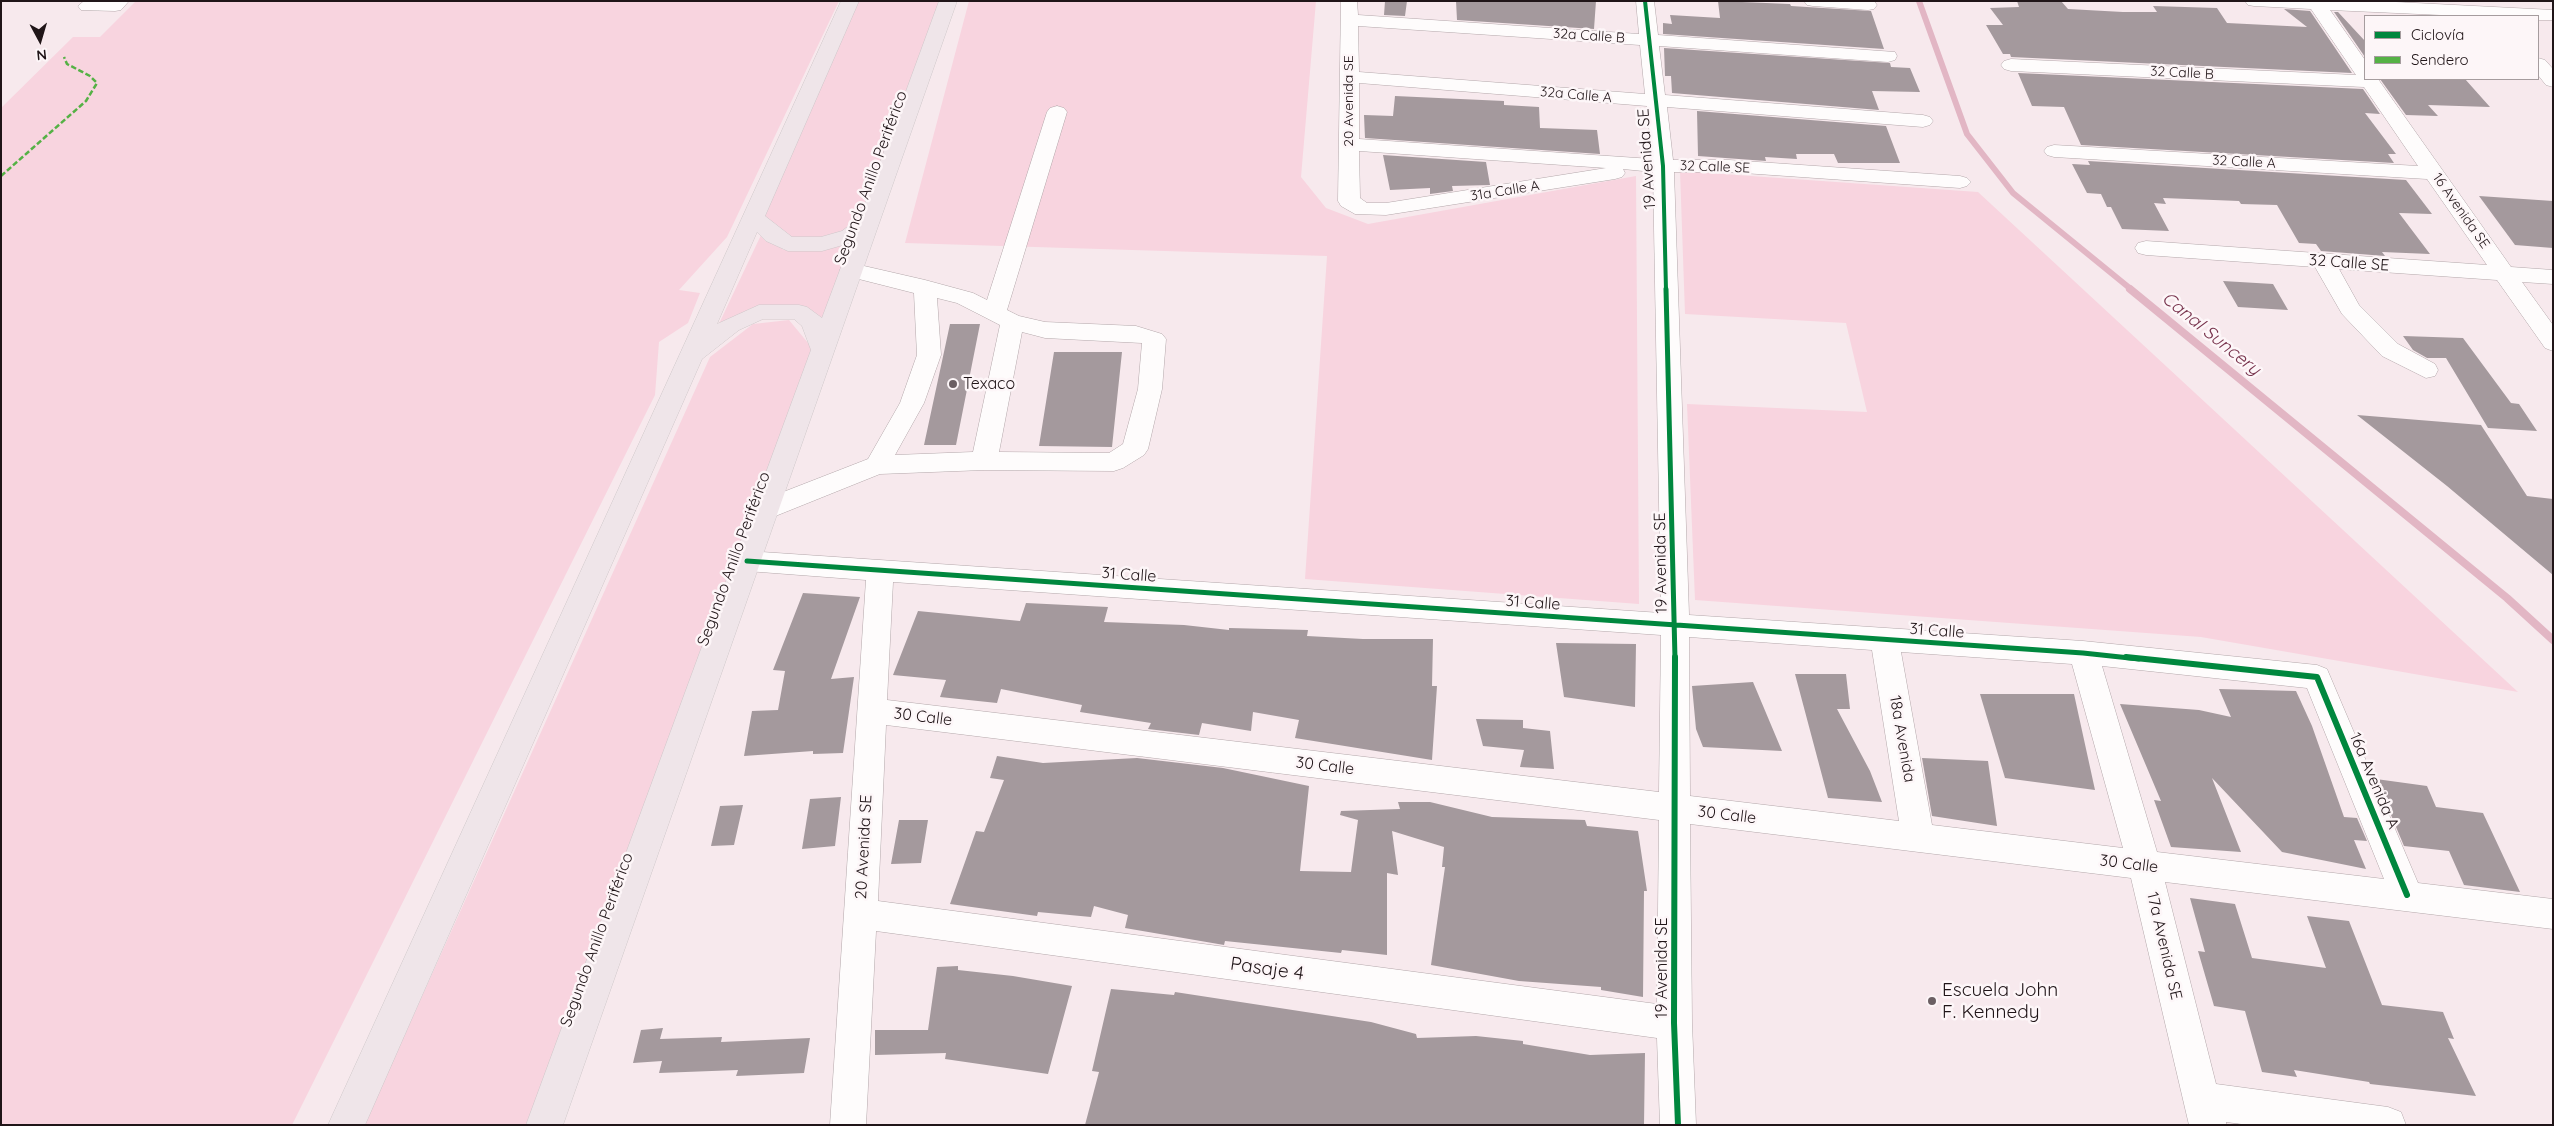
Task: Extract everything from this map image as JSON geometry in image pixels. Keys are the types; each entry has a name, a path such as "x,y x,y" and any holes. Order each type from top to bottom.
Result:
{"main road":[{"path":"346,1125 850,1"},
{"name":"Segundo Anillo Periférico","path":"544,1125 948,1"},
{"path":"753,216 774,236 788,244 822,244 850,236 870,218"},
{"path":"691,356 731,325 759,312 799,312 813,322 822,349"}],"street":[{"path":"87,6 115,6 120,1"},
{"name":"19 Avenida SE","path":"1645,1 1663,166 1675,625 1673,808 1674,1023 1678,1125"},
{"path":"1813,1 1868,5"},
{"path":"2254,1 2431,6 2494,14 2553,15"},
{"name":"16 Avenida SE","path":"2316,3 2364,79"},
{"name":"32a Calle B","path":"1349,11 1649,40 1888,56"},
{"name":"20 Avenida SE","path":"1349,11 1349,202"},
{"name":"32 Calle B","path":"2011,64 2364,79"},
{"path":"2539,65 2553,81"},
{"name":"32a Calle A","path":"1350,77 1923,121"},
{"name":"16 Avenida SE","path":"2365,80 2434,173 2553,343"},
{"path":"984,461 1004,317 1057,112"},
{"name":"32 Calle SE","path":"1349,144 1663,166 1730,166 1960,182"},
{"name":"32 Calle A","path":"2054,151 2434,173"},
{"name":"31a Calle A","path":"1349,202 1363,209 1386,209 1663,166"},
{"name":"32 Calle SE","path":"2146,248 2553,277"},
{"path":"2323,261 2350,309 2390,350 2426,370"},
{"path":"764,510 877,464 984,461 1114,462 1135,448 1150,389 1154,339 1136,334 1045,330 1004,317 965,298 851,270"},
{"path":"877,464 912,403 929,355 925,287"},
{"name":"31 Calle","path":"746,561 2083,653 2317,677"},
{"name":"20 Avenida SE","path":"848,1125 880,570"},
{"name":"18a Avenida","path":"1885,640 1918,838"},
{"name":"17a Avenida SE","path":"2083,653 2145,866 2204,1112"},
{"name":"16a Avenida A","path":"2317,677 2407,895"},
{"name":"30 Calle","path":"872,711 2553,914"},
{"name":"Pasaje 4","path":"860,914 1674,1023"},
{"path":"2204,1112 2388,1125"}],"shaded area":[{"path":"136,1 839,1 727,237 679,290 700,293 688,323 659,342 655,395 292,1125 1,1125 1,108 73,37 100,37"},
{"path":"854,1 945,1 870,217 850,234 790,242 764,216"},
{"path":"969,1 1316,1 1301,177 1326,208 1368,224 1636,176 1639,604 1305,579 1327,256 905,243"},
{"path":"1680,171 1978,192 2518,692 2201,637 1695,600 1687,404 1867,412 1846,323 1685,314"},
{"path":"762,233 784,250 824,250 863,235 829,328 800,310 716,330"},
{"path":"789,320 813,349 535,1125 364,1125 710,357 753,324"}],"building":[{"path":"1385,1 1407,1 1405,16 1384,15"},
{"path":"1456,1 1596,1 1594,29 1457,20"},
{"path":"1718,1 1790,4 1791,6 1871,11 1884,49 1663,34 1663,23 1672,24 1670,15 1720,18"},
{"path":"2017,1 2061,1 2068,9 2123,12 2157,12 2153,6 2217,8 2227,23 2307,27 2284,9 2310,11 2352,73 2011,57 2010,54 2003,54 1986,25 2003,25 1990,8 2019,7"},
{"path":"2334,12 2338,12 2364,40 2364,56"},
{"path":"1664,48 1890,63 1891,67 1910,68 1920,92 1872,91 1879,110 1672,93 1671,76 1665,76"},
{"path":"2018,73 2363,89 2380,114 2365,113 2396,154 2388,154 2394,163 2081,145 2064,107 2032,106"},
{"path":"2381,80 2466,80 2490,107 2428,105 2438,116 2406,115"},
{"path":"1395,96 1504,101 1504,105 1539,107 1540,128 1597,130 1600,154 1365,138 1364,115 1393,116"},
{"path":"1697,111 1886,126 1900,163 1838,163 1834,154 1796,154 1797,159 1765,157 1766,161 1698,156"},
{"path":"1383,155 1486,162 1490,185 1452,186 1453,191 1430,194 1430,188 1390,190"},
{"path":"2088,161 2406,180 2432,214 2399,213 2430,254 2382,252 2385,256 2321,251 2316,244 2299,243 2277,205 2241,204 2239,201 2163,198 2166,204 2154,203 2169,231 2122,229 2111,207 2107,207 2101,194 2087,193 2072,164 2090,165"},
{"path":"2479,196 2553,201 2553,248 2515,245"},
{"path":"2223,281 2273,284 2288,310 2238,307"},
{"name":"Texaco","path":"950,324 980,324 956,445 924,445"},
{"path":"2403,336 2463,338 2511,403 2519,404 2537,431 2488,428 2446,358 2427,358 2413,350"},
{"path":"1054,352 1122,352 1112,447 1039,446"},
{"path":"2357,415 2481,425 2527,496 2553,499 2553,575 2447,486"},
{"path":"803,593 860,597 831,679 854,677 843,753 813,754 813,751 744,756 752,711 778,710 785,671 773,670"},
{"path":"1026,603 1108,607 1104,622 1184,625 1229,630 1229,628 1308,630 1307,636 1363,639 1433,639 1432,686 1437,686 1432,760 1295,738 1299,720 1253,712 1251,731 1202,723 1199,735 1148,729 1151,723 1080,712 1082,705 1001,689 997,703 940,697 946,680 893,675 918,611 1020,621"},
{"path":"1556,643 1636,644 1635,707 1564,697"},
{"path":"1795,674 1846,674 1850,709 1837,709 1870,771 1882,802 1828,798"},
{"path":"1753,682 1782,751 1703,747 1696,729 1692,686"},
{"path":"2219,689 2296,691 2312,726 2344,817 2357,818 2367,841 2354,840 2366,869 2282,852 2212,778 2241,852 2171,847 2154,800 2161,801 2120,704 2199,710 2231,717"},
{"path":"1980,694 2074,694 2095,790 2005,778"},
{"path":"1476,719 1523,720 1523,728 1550,731 1554,769 1520,767 1524,750 1483,746"},
{"path":"997,756 1043,763 1137,758 1223,768 1309,786 1300,871 1351,872 1358,820 1340,815 1341,811 1400,809 1398,802 1430,802 1492,817 1585,820 1587,826 1638,831 1647,891 1644,891 1643,997 1601,990 1601,987 1519,981 1431,965 1445,867 1442,867 1444,847 1392,831 1398,875 1387,873 1387,955 1342,950 1341,953 1225,941 1224,945 1125,928 1128,915 1094,906 1091,917 1038,912 1037,916 950,904 976,831 984,832 1004,780 990,778"},
{"path":"1922,758 1988,761 1997,826 1932,816"},
{"path":"2376,779 2427,786 2436,807 2483,813 2520,892 2464,885 2449,851 2404,846"},
{"path":"841,797 835,846 802,849 810,799"},
{"path":"743,805 734,845 711,846 720,806"},
{"path":"899,820 928,820 921,863 891,864"},
{"path":"2190,898 2235,904 2252,958 2326,968 2307,916 2349,921 2382,1005 2443,1012 2454,1039 2448,1038 2476,1096 2370,1084 2369,1082 2294,1070 2297,1077 2262,1072 2245,1011 2214,1006 2198,951 2205,952"},
{"path":"958,966 958,970 1013,976 1072,986 1048,1074 945,1059 946,1053 875,1055 875,1030 928,1030 937,967"},
{"path":"1111,989 1174,995 1175,992 1371,1022 1416,1034 1417,1038 1476,1036 1523,1041 1523,1044 1590,1055 1645,1053 1644,1125 1085,1125 1099,1072 1092,1071"},
{"path":"663,1028 660,1039 722,1037 721,1042 810,1038 804,1073 736,1076 738,1070 659,1073 662,1061 633,1063 641,1030"}],"waterway":[{"name":"Canal Suncery","path":"1919,1 1967,134 2013,193 2132,290"},
{"name":"Canal Suncery","path":"2130,289 2507,598 2553,640"}],"marked path":[{"path":"1,176 86,101 97,83 90,76 67,64 64,57"}],"cycle path":[{"path":"1645,1 1663,166 1675,625 1674,1023 1678,1125"},
{"path":"747,561 2083,653 2317,677 2407,895"}],"place":[{"name":"Texaco","path":"953,384"},
{"name":"Escuela John F. Kennedy","path":"1932,1001"}]}
